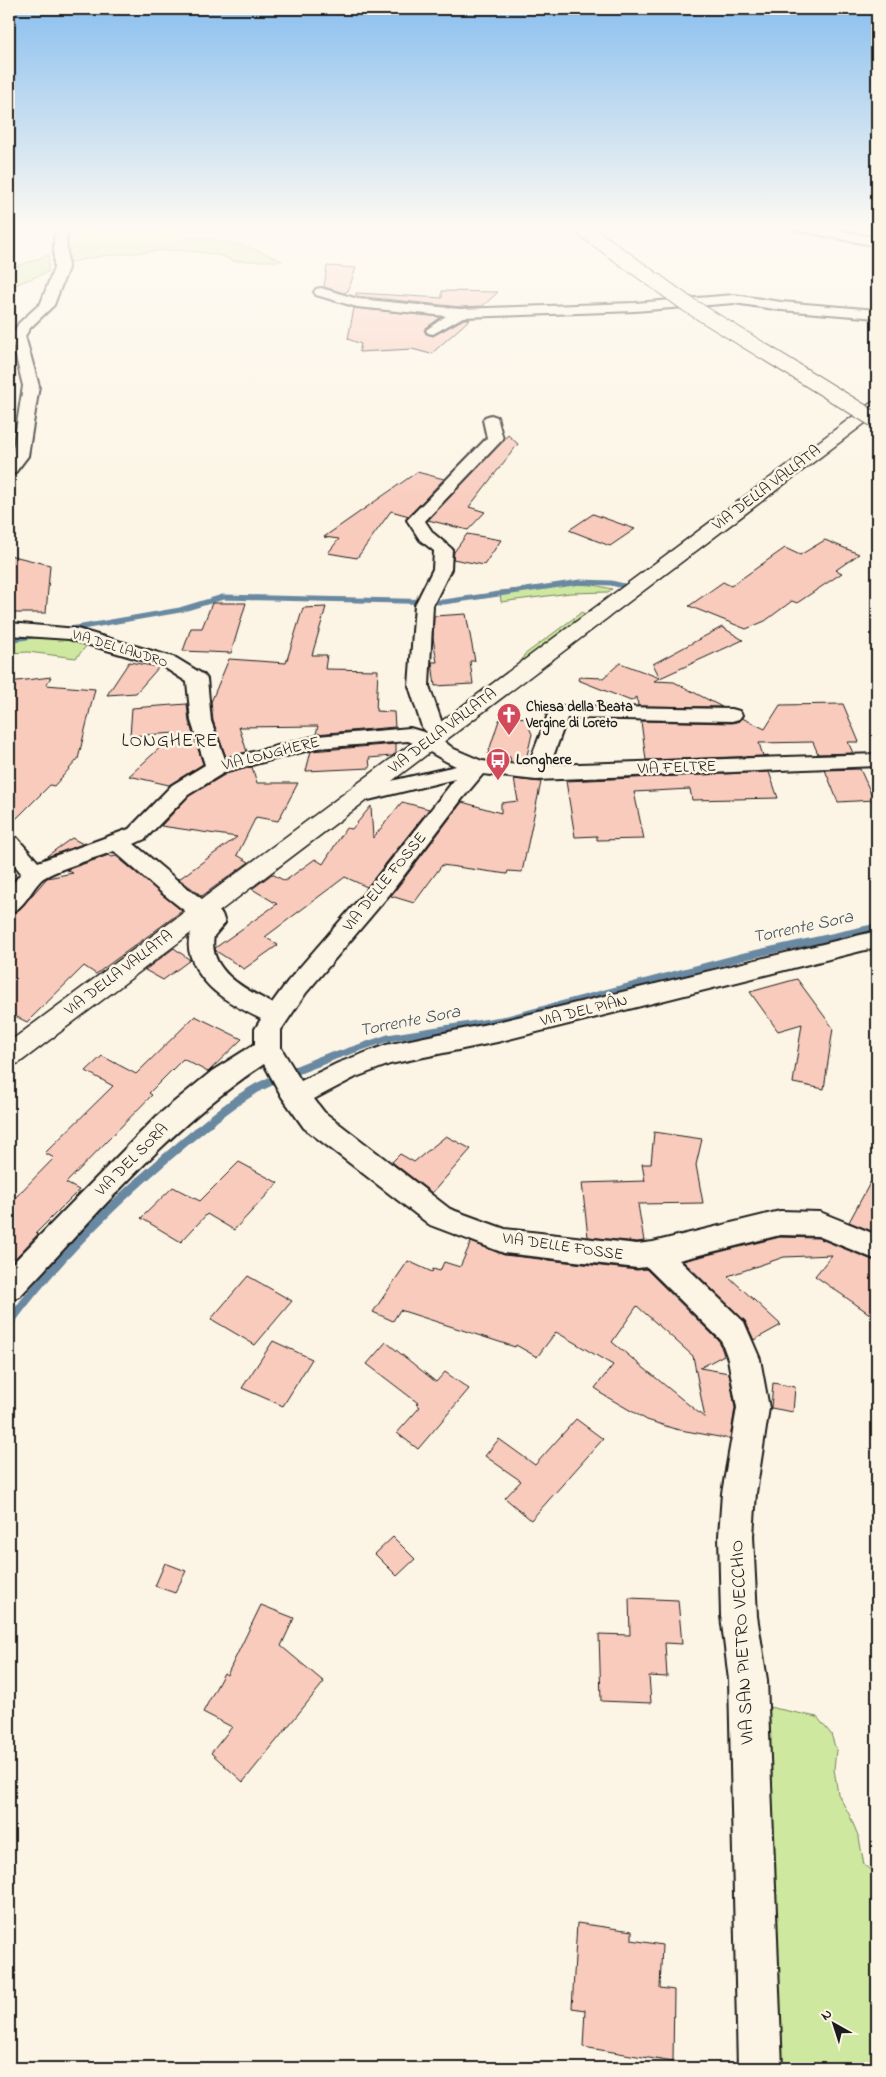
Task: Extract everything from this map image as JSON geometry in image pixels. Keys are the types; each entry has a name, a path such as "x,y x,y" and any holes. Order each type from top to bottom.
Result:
{"main road":[{"path":"718,323 877,421"},
{"path":"745,323 758,331"},
{"name":"VIA DELLA VALLATA","path":"9,1056 435,736 874,399"}],"street":[{"path":"9,469 20,456 31,386 18,336 27,323"},
{"path":"433,330 444,323"},
{"path":"435,736 419,686 424,605 442,569 444,555 443,549 426,536 416,520 495,439 491,420"},
{"name":"VIA DEL LANDRO","path":"9,629 70,633 169,662 197,679 201,720 217,767"},
{"path":"536,773 559,712 732,716"},
{"name":"VIA LONGHERE","path":"34,873 53,864 137,834 180,790 217,767 318,742 410,734 435,736"},
{"name":"VIA FELTRE","path":"435,736 446,754 478,767 536,773 877,760"},
{"name":"VIA FELTRE","path":"356,796 478,767"},
{"name":"VIA DELLE FOSSE","path":"478,767 454,794 381,889 310,972 268,1029 273,1056 294,1093 314,1120 440,1217 504,1241 637,1256 653,1254 780,1223 820,1224 877,1248"},
{"path":"118,842 213,920 213,924 203,932 199,940 204,962 213,977 226,988 276,1016"},
{"path":"9,843 34,873 9,905"},
{"name":"VIA DEL PIÀN","path":"294,1093 386,1055 497,1032 877,939"},
{"name":"VIA DEL SORA","path":"9,1287 167,1124 222,1078 273,1056"},
{"name":"VIA SAN PIETRO VECCHIO","path":"653,1254 733,1332 744,1359 753,1408 739,1493 736,1536 739,1616 748,1680 760,2068"}],"green space":[{"path":"573,584 594,585 612,589 608,592 570,593 501,602 500,591"},
{"path":"582,612 586,615 520,665 524,655"},
{"path":"9,634 36,637 52,635 89,643 76,658 28,652 9,653"},
{"path":"740,1701 817,1717 831,1734 836,1750 834,1769 838,1794 859,1838 864,1865 877,1875 877,2068 752,2068 740,1872"}],"building":[{"path":"351,323 433,323 424,330 426,334 433,336 457,323 466,323 431,354 412,349 359,352 361,344 348,339"},
{"path":"508,435 518,444 469,507 485,512 468,530 428,520"},
{"path":"417,472 444,479 409,516 391,511 357,558 328,553 339,539 324,537"},
{"path":"593,514 635,529 610,546 569,530"},
{"path":"467,534 501,540 484,565 453,559 454,552"},
{"path":"825,540 859,554 836,570 842,573 797,603 792,601 765,621 746,629 689,606 723,582 731,586 785,548 800,555"},
{"path":"9,555 50,565 46,613 9,613"},
{"path":"212,603 246,603 231,653 183,651 191,628 202,628"},
{"path":"326,607 312,655 327,655 325,669 378,670 376,711 394,712 395,727 316,734 318,726 239,727 247,752 226,757 213,721 211,702 229,659 286,663 303,608"},
{"path":"466,614 475,661 470,661 473,684 435,686 432,662 437,662 433,638 434,616"},
{"path":"722,627 743,640 660,678 653,664"},
{"path":"129,662 159,667 136,693 107,695"},
{"path":"620,663 660,678 654,681 674,682 722,707 638,706 637,697 631,701 578,680 579,677 603,678"},
{"path":"51,677 46,685 95,689 78,759 54,786 50,785 9,826 9,682"},
{"path":"187,704 189,722 203,764 169,785 129,776 176,733 130,736 132,708"},
{"path":"843,704 859,742 848,742 853,753 818,754 813,742 759,743 763,756 646,760 641,721 732,723 740,721 742,718 765,729 780,705"},
{"name":"Chiesa della Beata Vergine di Loreto","path":"510,716 525,718 532,734 525,764 511,762 510,757 488,754 499,720"},
{"path":"396,744 396,753 392,756 369,758 370,768 306,771 311,751"},
{"path":"252,767 257,783 298,783 278,821 256,817 237,855 249,862 202,896 179,879 237,837 161,826 189,796 226,774"},
{"path":"860,769 874,800 838,802 825,770"},
{"path":"769,772 778,798 692,800 690,789 634,792 644,839 597,840 597,836 575,837 566,781"},
{"path":"514,779 541,782 522,872 508,871 507,874 442,865 414,903 391,896 462,802 501,813 501,803 518,801"},
{"path":"402,802 429,809 367,887 345,877 265,937 278,945 244,969 216,951 215,948 277,904 252,889 272,874 285,881 315,859 323,864 346,828 352,829 371,806 373,838"},
{"path":"72,838 83,844 44,858"},
{"path":"109,855 112,857 116,856 182,911 96,974 84,966 27,1022 9,1013 9,915 20,909 47,878 73,873 66,870"},
{"path":"174,948 190,960 163,980 145,970"},
{"path":"797,979 833,1028 824,1089 793,1083 802,1024 778,1031 750,992"},
{"path":"195,1016 242,1039 208,1072 183,1059 149,1093 152,1095 66,1183 79,1190 36,1233 38,1234 9,1265 9,1204 54,1158 45,1153 113,1086 86,1071 102,1056 136,1074"},
{"path":"654,1132 702,1139 696,1165 703,1203 638,1204 644,1241 588,1237 582,1183 645,1181 642,1164 651,1164"},
{"path":"446,1136 471,1149 432,1193 392,1162 400,1154 414,1162"},
{"path":"239,1162 278,1183 234,1230 207,1214 181,1242 141,1218 173,1187 200,1201"},
{"path":"877,1170 877,1233 849,1222"},
{"path":"780,1237 818,1238 877,1262 877,1319 815,1276 832,1255 784,1257 728,1276 781,1325 754,1340 745,1321 683,1261"},
{"path":"471,1242 504,1255 637,1270 646,1269 719,1341 724,1355 700,1368 729,1373 735,1408 730,1439 675,1429 647,1420 600,1393 595,1388 613,1365 556,1332 537,1357 516,1345 515,1347 400,1310 393,1321 373,1312 408,1261 432,1272 433,1269 440,1271 444,1262 460,1267","holes":["637,1306 693,1356 705,1418 612,1342"]},
{"path":"248,1276 292,1301 255,1345 211,1319"},
{"path":"273,1341 312,1359 283,1406 242,1388"},
{"path":"386,1342 436,1382 445,1372 469,1389 418,1449 397,1433 420,1407 416,1404 418,1403 367,1364"},
{"path":"773,1383 795,1387 793,1412 771,1408"},
{"path":"576,1419 603,1439 531,1520 505,1498 521,1481 485,1456 499,1439 535,1465"},
{"path":"393,1537 415,1559 397,1576 375,1554"},
{"path":"165,1563 186,1571 175,1593 155,1586"},
{"path":"629,1598 678,1600 682,1644 665,1643 667,1677 649,1676 651,1703 601,1701 599,1634 630,1635"},
{"path":"261,1605 294,1618 281,1646 324,1682 243,1782 211,1753 232,1727 203,1712 224,1673 227,1675"},
{"path":"577,1923 632,1931 632,1940 662,1945 660,1988 674,1990 673,2062 583,2047 585,2010 572,2008"}],"waterway":[{"path":"65,630 180,610 223,597 444,602 580,582 611,583 624,586"},
{"path":"9,640 39,635"},
{"name":"Torrente Sora","path":"329,1058 388,1038 508,1019 745,956 877,927"},
{"name":"Torrente Sora","path":"9,1323 49,1273 92,1227 138,1183 203,1127 259,1087 332,1056"}],"place":[{"name":"Chiesa della Beata Vergine di Loreto","path":"509,736"},
{"name":"Longhere","path":"498,781"}],"district":[{"name":"LONGHERE","path":"170,741"}]}
